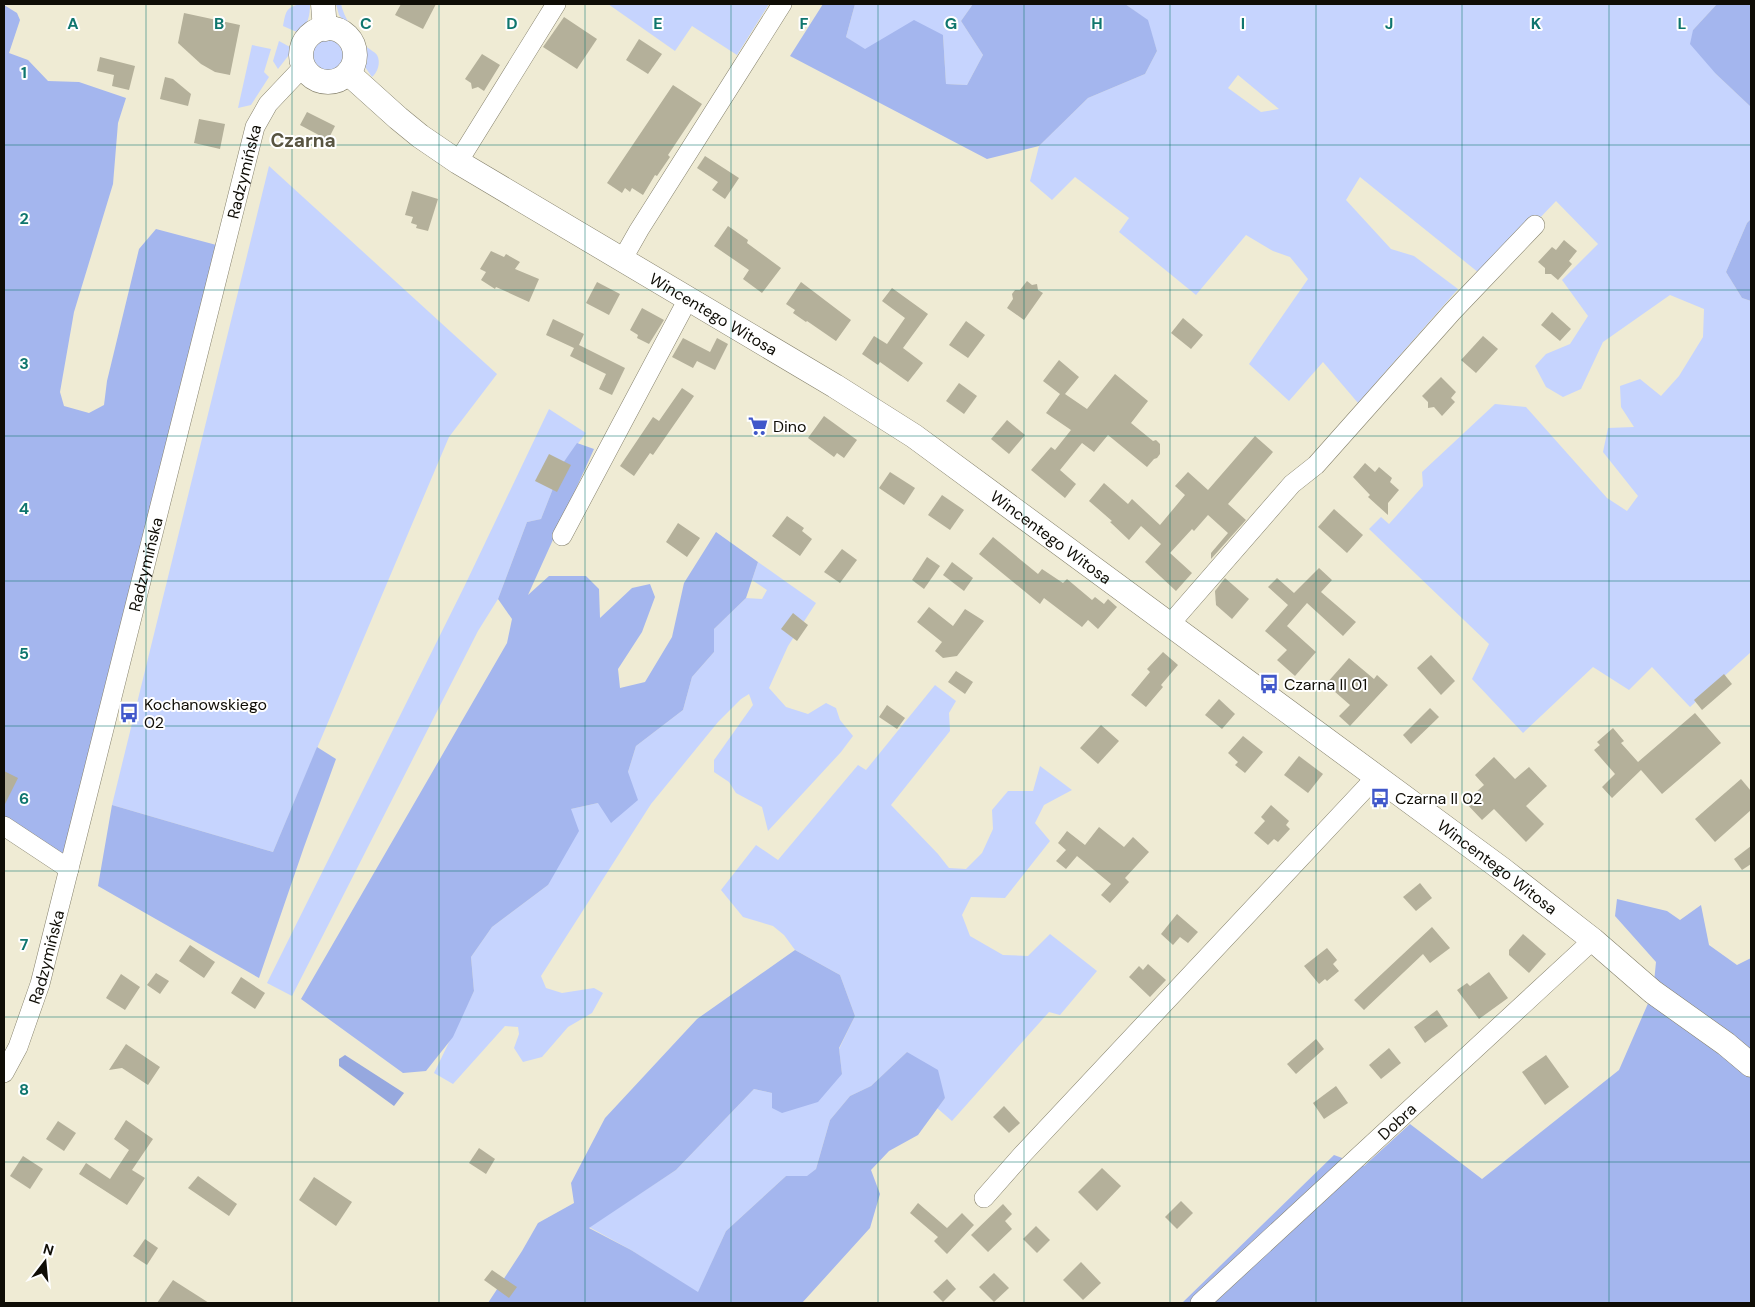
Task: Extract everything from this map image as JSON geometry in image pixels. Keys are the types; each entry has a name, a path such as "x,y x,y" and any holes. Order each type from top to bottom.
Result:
{"main road":[{"path":"323,4 324,29"},
{"path":"324,29 334,29 349,39 355,56 353,65 348,73 341,79 332,82 315,79 308,74 301,58 304,42 316,31 324,29"},
{"name":"Wincentego Witosa","path":"348,73 405,124 458,162 835,386 914,436 1503,870 1593,940 1653,992 1726,1044 1751,1065"}],"street":[{"path":"458,162 556,4"},
{"path":"622,260 638,230 782,4"},
{"name":"Radzymińska","path":"4,1073 18,1047 29,1020 40,984 255,127 268,104 303,66"},
{"path":"1170,624 1292,484 1316,465 1452,312 1535,225"},
{"path":"562,536 688,299"},
{"path":"984,1198 1021,1156 1376,777"},
{"path":"4,826 69,869"},
{"name":"Dobra","path":"1200,1303 1593,940"}],"shaded area":[{"path":"300,4 310,4 310,8 306,23 299,33 283,26 287,11 291,7"},
{"path":"336,4 341,4 347,20 354,31 366,46 377,55 378,67 372,77 365,67 359,38 339,15"},
{"path":"608,4 769,4 737,55 692,26 675,51"},
{"path":"823,4 855,4 846,37 865,49 914,20 943,35 946,84 967,85 983,55 961,21 973,4 1125,4 1148,20 1157,51 1145,74 1088,98 1039,146 987,159 790,56"},
{"path":"855,4 973,4 961,21 983,55 967,85 946,84 943,35 865,50 846,37"},
{"path":"1125,4 1717,4 1693,30 1716,74 1751,107 1751,219 1747,223 1726,272 1742,298 1751,301 1751,652 1690,707 1652,667 1629,690 1593,667 1523,733 1472,679 1489,644 1369,529 1381,517 1389,524 1423,486 1422,472 1495,404 1526,407 1607,498 1627,511 1638,496 1603,452 1608,428 1634,427 1621,407 1620,386 1640,379 1661,396 1679,376 1703,337 1704,309 1670,295 1603,342 1581,389 1563,397 1546,387 1535,366 1546,354 1570,344 1588,316 1562,280 1598,244 1556,201 1484,277 1360,177 1346,200 1391,249 1414,256 1458,289 1358,403 1323,362 1289,401 1249,364 1308,279 1290,257 1273,251 1246,235 1196,295 1119,232 1129,218 1075,177 1052,200 1030,181 1039,146 1088,98 1145,74 1157,51 1147,20","holes":["1238,75 1279,109 1261,112 1228,88"]},
{"path":"1717,4 1751,4 1751,107 1716,74 1690,44 1693,30"},
{"path":"4,5 17,13 20,20 9,53 28,60 48,81 79,82 126,98 118,123 113,184 74,312 60,392 64,406 89,413 104,405 107,381 139,249 156,229 224,247 66,868 4,827"},
{"path":"328,39 340,43 344,55 340,67 328,71 316,67 312,55 316,43"},
{"path":"279,41 290,47 292,51 278,69 273,61"},
{"path":"252,45 271,49 264,72 269,77 251,105 238,108"},
{"path":"269,166 497,374 449,437 273,852 112,805"},
{"path":"1751,219 1751,301 1742,298 1726,272 1747,223"},
{"path":"549,409 586,433 563,463 541,519 527,522 498,599 478,631 292,996 267,983 465,585"},
{"path":"577,443 594,449 528,595 549,576 586,576 599,589 600,618 632,588 650,584 655,597 642,632 618,669 620,688 645,682 672,637 684,583 716,532 758,562 746,598 714,629 714,652 692,677 683,710 636,746 628,772 638,800 611,823 598,803 571,809 579,831 548,885 492,927 471,957 474,991 453,1037 426,1071 403,1073 301,999 507,643 512,619 498,599 527,522 541,519 563,463"},
{"path":"758,562 816,603 788,646 769,688 786,707 808,714 826,703 836,708 840,720 853,736 841,752 768,831 762,807 736,793 729,782 714,772 714,760 753,705 749,694 741,699 718,722 651,804 541,976 546,988 562,993 594,988 603,993 592,1013 568,1027 542,1057 523,1062 514,1048 519,1034 518,1027 505,1026 453,1084 434,1073 474,991 471,957 492,927 548,885 571,809 598,803 628,772 636,746 683,710 692,677 714,652 714,629 746,598 762,599 767,590 752,580"},
{"path":"935,685 956,701 949,713 950,731 891,805 949,868 966,869 982,853 993,829 992,810 1008,791 1033,791 1040,766 1072,790 1044,805 1035,823 1050,841 1005,898 971,897 962,915 970,936 1003,955 1028,956 1050,934 1097,971 1060,1015 1049,1012 952,1121 937,1108 945,1098 907,1052 871,1086 850,1096 830,1120 816,1169 808,1176 786,1176 726,1231 698,1293 631,1250 589,1227 676,1170 754,1089 772,1093 842,1074 839,1049 855,1016 840,975 795,950 784,935 773,926 743,917 721,890 756,845 778,860 858,765 866,770"},
{"path":"317,747 336,759 259,978 98,886 112,805 273,852"},
{"path":"1617,899 1667,911 1680,920 1701,905 1709,945 1737,965 1751,958 1751,1303 1182,1303 1334,1155 1364,1166 1410,1124 1482,1179 1619,1070 1653,992 1656,962 1615,916"},
{"path":"795,950 840,975 855,1016 839,1048 842,1074 818,1102 782,1113 772,1108 772,1093 754,1089 676,1170 589,1228 631,1250 698,1292 726,1231 786,1176 807,1176 816,1169 830,1120 850,1096 871,1086 907,1052 938,1070 945,1098 918,1135 889,1151 871,1170 880,1194 870,1228 802,1303 488,1303 538,1223 574,1203 571,1183 605,1118 697,1019"},
{"path":"345,1055 404,1093 394,1106 339,1066 339,1059"}],"building":[{"path":"401,4 436,4 423,29 395,15"},
{"path":"184,13 240,25 230,75 215,72 201,64 178,43"},
{"path":"564,17 597,39 577,69 543,47"},
{"path":"639,39 662,54 648,74 626,60"},
{"path":"482,54 500,65 484,91 478,87 472,89 471,83 465,79"},
{"path":"100,57 135,66 129,90 112,86 114,75 97,71"},
{"path":"165,77 173,79 191,94 188,106 160,99"},
{"path":"673,85 702,104 668,155 670,157 657,176 655,175 643,195 632,188 630,192 625,188 622,193 607,183"},
{"path":"307,112 335,126 328,140 300,125"},
{"path":"199,119 225,124 220,149 194,143"},
{"path":"705,156 739,178 725,199 712,190 718,182 697,168"},
{"path":"412,191 438,199 428,231 416,228 417,225 411,223 413,217 405,215"},
{"path":"728,226 748,240 747,243 781,268 762,293 743,279 749,270 714,246"},
{"path":"1564,240 1577,251 1569,261 1572,264 1558,280 1551,274 1545,274 1545,268 1538,262 1552,247 1556,250"},
{"path":"491,251 504,257 506,254 520,262 515,269 539,279 529,302 496,287 495,289 481,280 486,272 480,269"},
{"path":"1027,281 1032,285 1037,284 1038,290 1043,293 1024,320 1007,308 1013,299 1012,294 1015,290 1020,290"},
{"path":"597,282 620,294 609,315 586,303"},
{"path":"801,282 851,320 836,341 793,313 795,310 786,304"},
{"path":"892,288 928,314 903,348 923,363 908,382 880,362 878,365 862,354 874,336 887,344 905,318 882,301"},
{"path":"642,308 664,320 649,344 637,338 638,335 630,330"},
{"path":"1552,312 1571,329 1560,341 1541,325"},
{"path":"1183,318 1203,335 1191,349 1171,333"},
{"path":"553,319 584,334 579,345 625,368 612,395 599,389 606,374 570,356 574,348 546,335"},
{"path":"966,321 985,335 968,358 949,345"},
{"path":"1483,336 1498,349 1476,373 1461,360"},
{"path":"683,338 710,352 717,338 728,344 715,370 697,361 693,368 672,357"},
{"path":"1059,360 1079,377 1065,394 1087,409 1115,374 1148,401 1131,423 1153,441 1156,440 1160,444 1160,454 1157,458 1147,467 1108,435 1094,452 1082,443 1060,470 1076,484 1065,498 1031,470 1051,447 1055,450 1071,430 1046,413 1060,394 1043,381"},
{"path":"1441,377 1456,392 1451,398 1455,402 1442,416 1434,407 1428,408 1428,402 1422,396"},
{"path":"959,383 977,396 964,414 946,401"},
{"path":"682,388 694,396 653,455 650,453 634,476 620,466 653,417 659,421"},
{"path":"824,416 857,440 844,458 837,453 834,457 808,438"},
{"path":"1007,420 1025,435 1009,454 991,439"},
{"path":"1255,436 1273,452 1228,504 1246,520 1211,559 1211,553 1228,533 1208,515 1194,531 1192,529 1170,553 1192,573 1176,591 1145,562 1161,544 1141,526 1129,540 1110,522 1112,521 1089,501 1104,483 1128,504 1132,499 1160,525 1185,495 1175,486 1188,472 1208,490"},
{"path":"549,454 571,465 557,492 535,481"},
{"path":"1365,463 1375,472 1379,467 1392,478 1390,482 1399,490 1388,503 1388,515 1368,497 1370,495 1353,477"},
{"path":"890,472 915,488 904,505 879,488"},
{"path":"942,495 964,510 950,530 928,515"},
{"path":"1334,509 1363,535 1347,553 1318,527"},
{"path":"787,516 804,528 802,531 812,539 800,556 772,536"},
{"path":"678,523 700,538 687,557 666,542"},
{"path":"993,537 1038,574 1042,569 1063,583 1067,579 1092,600 1095,597 1104,604 1108,599 1117,607 1098,629 1088,620 1082,627 1044,598 1040,604 979,554"},
{"path":"842,549 857,560 840,583 824,572"},
{"path":"927,557 940,566 924,589 912,580"},
{"path":"952,562 973,578 964,591 943,575"},
{"path":"1319,568 1332,580 1321,592 1356,622 1343,636 1307,603 1287,626 1316,652 1295,676 1277,660 1287,650 1265,631 1288,605 1268,587 1277,578 1294,593"},
{"path":"1225,578 1249,599 1232,619 1216,605 1215,591"},
{"path":"929,607 953,626 965,609 984,621 957,656 943,658 935,651 942,642 917,622"},
{"path":"793,613 808,625 797,641 781,629"},
{"path":"1163,652 1178,665 1146,707 1131,695 1150,672 1147,669"},
{"path":"1431,655 1455,681 1441,695 1417,668"},
{"path":"1349,658 1374,679 1377,675 1388,685 1350,726 1339,716 1350,705 1326,684"},
{"path":"956,671 973,682 965,694 948,682"},
{"path":"1724,674 1732,684 1702,710 1694,700"},
{"path":"1219,699 1235,714 1222,729 1205,715"},
{"path":"887,705 905,718 897,729 879,717"},
{"path":"1430,708 1439,717 1411,744 1403,735"},
{"path":"1695,713 1721,743 1662,794 1641,770 1612,798 1602,787 1615,774 1594,750 1600,745 1597,742 1613,728 1624,741 1621,743 1638,762"},
{"path":"1101,725 1119,741 1098,764 1080,748"},
{"path":"1243,736 1263,752 1245,773 1235,765 1238,762 1228,753"},
{"path":"1299,756 1323,774 1308,793 1284,775"},
{"path":"1494,757 1515,779 1529,767 1547,786 1526,806 1544,824 1526,842 1494,809 1482,820 1465,802 1484,785 1475,775"},
{"path":"4,771 18,778 4,806"},
{"path":"1741,779 1751,791 1751,810 1715,842 1695,819"},
{"path":"1271,805 1289,821 1286,825 1290,829 1278,842 1274,839 1268,845 1254,833 1265,821 1261,817"},
{"path":"1099,827 1124,847 1133,837 1149,852 1125,878 1129,882 1110,903 1101,895 1111,884 1077,856 1066,869 1056,861 1066,850 1058,843 1067,831 1085,845"},
{"path":"1751,846 1751,864 1742,870 1734,859"},
{"path":"1420,883 1432,898 1416,911 1403,897"},
{"path":"1177,914 1198,932 1188,943 1180,937 1173,945 1161,934"},
{"path":"1432,927 1450,948 1430,963 1423,954 1364,1010 1354,1000"},
{"path":"1523,934 1546,954 1529,973 1509,955 1509,950"},
{"path":"190,945 215,962 204,978 179,961"},
{"path":"1327,948 1337,960 1333,964 1339,971 1327,981 1325,979 1319,984 1304,966"},
{"path":"1148,964 1166,980 1150,997 1129,977 1139,966 1143,970"},
{"path":"1489,972 1508,998 1479,1019 1457,990 1467,983 1470,986"},
{"path":"156,973 169,981 160,994 147,985"},
{"path":"121,974 140,987 125,1010 106,998"},
{"path":"241,977 265,993 255,1009 231,993"},
{"path":"1437,1010 1448,1026 1425,1043 1414,1027"},
{"path":"1316,1039 1324,1049 1296,1074 1287,1064"},
{"path":"126,1044 160,1067 148,1085 122,1068 109,1070"},
{"path":"1389,1048 1401,1063 1381,1079 1369,1065"},
{"path":"1546,1055 1569,1087 1545,1105 1522,1072"},
{"path":"1336,1086 1348,1103 1324,1119 1313,1103"},
{"path":"1004,1106 1020,1123 1009,1133 993,1117"},
{"path":"126,1120 153,1139 132,1170 145,1178 127,1205 79,1174 86,1163 110,1179 129,1150 114,1139"},
{"path":"58,1121 76,1133 64,1151 46,1139"},
{"path":"479,1148 495,1159 486,1174 469,1163"},
{"path":"23,1156 43,1169 30,1189 10,1176"},
{"path":"1102,1168 1121,1186 1097,1211 1078,1192"},
{"path":"198,1176 237,1204 229,1216 188,1188"},
{"path":"314,1177 352,1202 336,1226 299,1200"},
{"path":"1181,1201 1193,1213 1177,1229 1165,1217"},
{"path":"918,1203 947,1228 962,1213 974,1225 947,1254 934,1241 938,1237 910,1213"},
{"path":"1003,1204 1012,1214 1005,1221 1012,1229 988,1252 971,1235"},
{"path":"1036,1226 1050,1240 1037,1253 1023,1239"},
{"path":"145,1239 158,1248 147,1265 133,1256"},
{"path":"1081,1262 1101,1283 1083,1300 1063,1280"},
{"path":"492,1270 517,1287 509,1298 484,1280"},
{"path":"994,1273 1009,1288 994,1302 979,1287"},
{"path":"947,1279 956,1289 943,1302 933,1292"},
{"path":"173,1280 209,1303 157,1303"}],"place":[{"name":"Dino","path":"758,426"},
{"name":"Czarna II 01","path":"1269,684"},
{"name":"Kochanowskiego 02","path":"129,713"},
{"name":"Czarna II 02","path":"1380,798"}],"district":[{"name":"Czarna","path":"303,140"}]}
